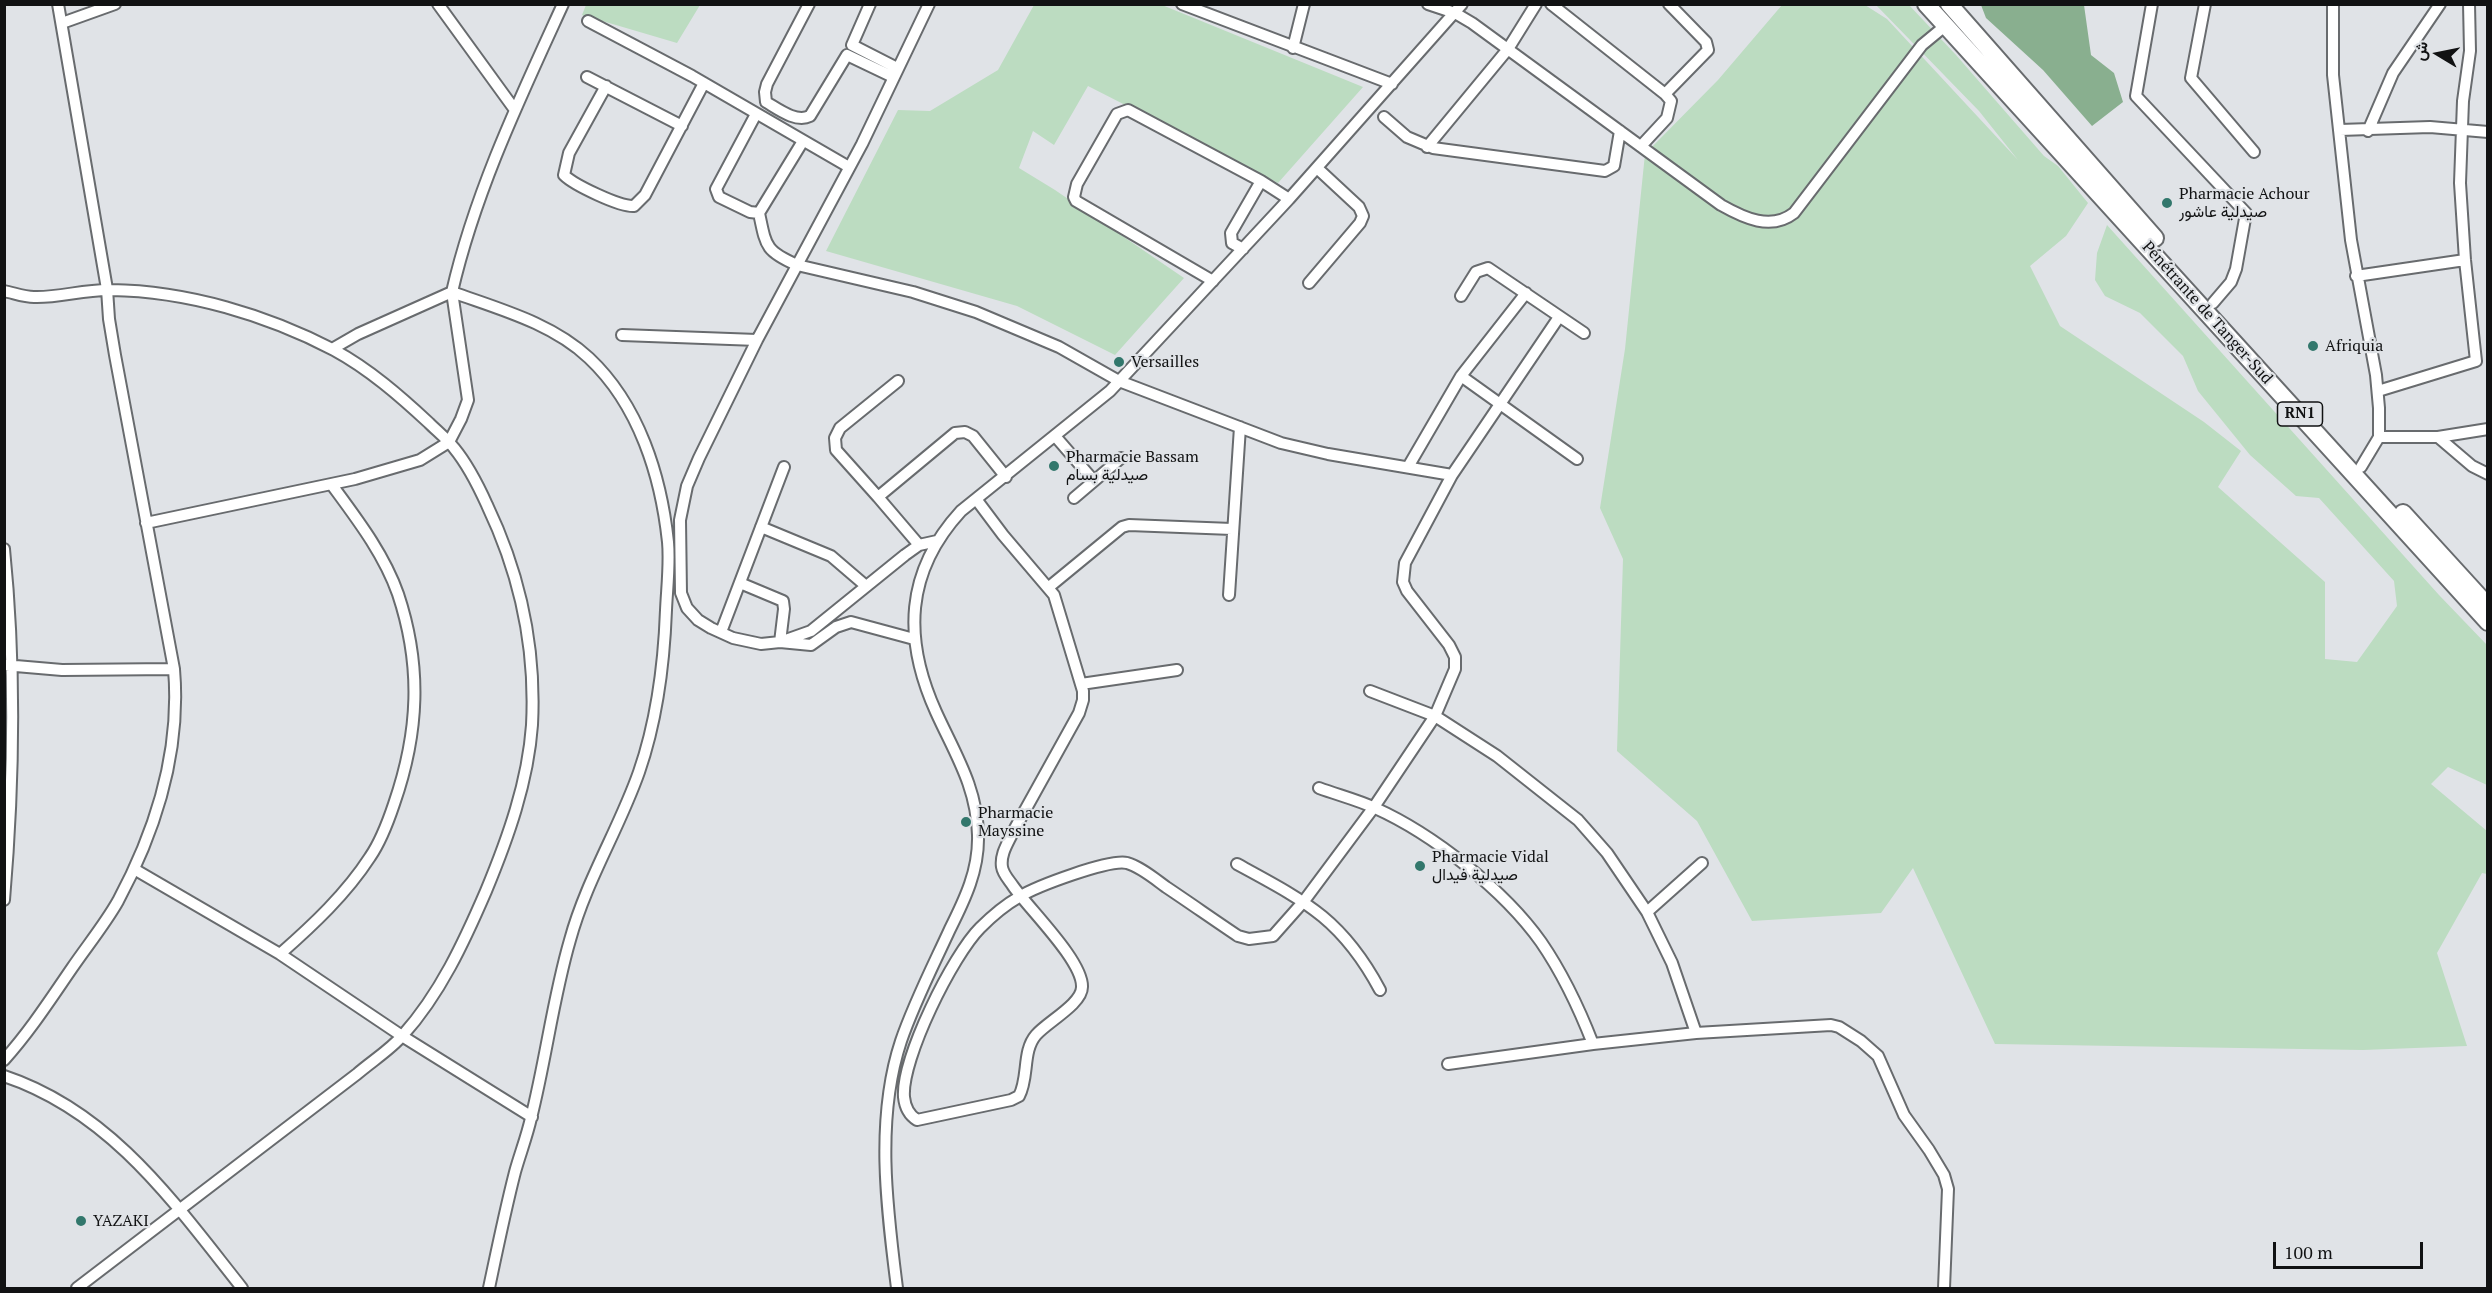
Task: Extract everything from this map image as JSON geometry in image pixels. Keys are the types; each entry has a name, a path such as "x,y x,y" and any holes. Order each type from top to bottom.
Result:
{"highway":[{"name":"Pénétrante de Tanger-Sud","path":"1926,4 2115,202 2487,622"},
{"name":"Pénétrante de Tanger-Sud","path":"1949,4 2075,158"},
{"name":"Pénétrante de Tanger-Sud","path":"2115,202 2213,303 2487,605"}],"street":[{"path":"4,1060 43,1011 117,903 134,869 152,827 168,769 174,711 174,669 112,337 107,290 58,4"},
{"path":"62,23 115,4"},
{"path":"438,4 515,110"},
{"path":"146,523 332,485 420,460 449,442 468,399 452,292 461,254 515,110 563,4"},
{"path":"809,4 767,84 766,102 792,116 805,118 810,116 847,55 895,72"},
{"path":"870,4 852,45 895,72"},
{"path":"929,4 849,167 757,340 687,486 680,520 681,593 687,608 698,620 733,638 761,644 780,642 811,631 919,545 936,541"},
{"path":"1182,4 1199,8 1293,48 1392,84"},
{"path":"1293,48 1304,4"},
{"path":"1428,4 1458,9 1509,49 1730,210 1763,222 1782,221 1798,208 1923,45 1945,26"},
{"path":"1427,147 1509,49 1536,4"},
{"path":"1551,4 1671,101 1666,118 1641,146"},
{"path":"1665,94 1708,50 1706,42 1669,4"},
{"path":"2152,4 2136,96 2246,213 2236,269 2231,282 2213,303"},
{"path":"2205,4 2191,78 2254,152"},
{"path":"2333,4 2333,75 2356,276 2378,391 2379,437 2361,467"},
{"path":"2368,131 2393,73 2440,4"},
{"path":"2378,391 2482,360 2465,260 2460,183 2461,128 2470,51 2469,4"},
{"path":"897,1288 888,1213 886,1169 887,1110 891,1084 901,1043 911,1015 963,905 975,869 978,838 975,798 954,746 925,687 914,639 917,596 924,569 936,541 941,532 961,511 1006,477 1119,381 1289,199 1458,9"},
{"path":"588,21 704,83 849,167"},
{"path":"587,77 682,126"},
{"path":"606,87 569,153 564,175 600,195 634,206 645,195 704,83"},
{"path":"1213,280 1080,206 1074,197 1077,184 1117,114 1128,111 1261,181 1289,199"},
{"path":"756,114 716,189 719,196 750,212 759,213"},
{"path":"1384,117 1407,137 1427,147 1608,171 1615,163 1620,131"},
{"path":"2340,130 2368,131 2430,127 2487,132"},
{"path":"803,141 759,213 765,244 782,258 797,265 880,284 976,312 1059,347 1119,381 1281,443 1452,475"},
{"path":"1309,283 1360,223 1363,216 1359,207 1317,168"},
{"path":"1243,249 1232,243 1231,233 1261,181"},
{"path":"2356,276 2465,260"},
{"path":"1461,296 1476,272 1488,268 1584,333"},
{"path":"4,291 33,297 107,290 151,292 194,299 276,325 332,349 357,363 402,398 449,442 464,462 478,485 496,524 518,582 530,645 531,726 514,816 500,857 449,968 402,1036 77,1288"},
{"path":"332,349 358,334 452,292 498,308 559,334 590,359 615,387 631,411 642,436 659,489 668,544 664,660 647,748 638,775 592,876 570,938 532,1117 516,1171 489,1288"},
{"path":"1408,467 1461,376 1526,293"},
{"path":"976,499 1003,536 1049,587 1061,612 1084,695 1079,713 1013,832 1002,859 1002,870 1020,896 1074,964 1081,979 1081,996 1033,1040 1028,1052 1026,1078 1019,1096 981,1107 917,1120 910,1115 905,1105 904,1091 906,1075 920,1032 966,945 980,929 1020,896 1102,864 1128,863 1153,877 1238,936 1248,939 1273,936 1304,901 1374,807 1435,716 1455,669 1455,657 1449,645 1402,582 1405,563 1452,475 1559,317"},
{"path":"622,335 757,340"},
{"path":"1461,376 1577,459"},
{"path":"898,381 840,428 835,438 836,450 919,545"},
{"path":"1229,595 1240,427"},
{"path":"2379,437 2438,436 2487,429"},
{"path":"878,497 955,433 965,432 973,436 1006,477"},
{"path":"1055,436 1094,481"},
{"path":"2438,436 2472,466 2487,474"},
{"path":"1074,498 1121,458"},
{"path":"721,632 784,467"},
{"path":"280,954 312,926 354,880 371,856 386,826 411,749 415,709 414,671 398,593 376,548 332,485"},
{"path":"1049,587 1122,528 1129,525 1232,529"},
{"path":"761,527 831,556 866,586"},
{"path":"4,549 9,665 9,842 4,900"},
{"path":"740,583 783,601 780,642"},
{"path":"780,642 811,645 836,627 851,622 914,639"},
{"path":"9,665 62,670 174,669"},
{"path":"1081,684 1177,670"},
{"path":"1370,691 1435,716 1497,756 1578,820 1606,853 1647,912 1672,963 1696,1033"},
{"path":"1319,788 1374,807 1408,825 1483,880 1539,940 1566,984 1593,1044"},
{"path":"1647,912 1702,863"},
{"path":"1237,864 1304,901 1327,918 1368,967 1380,990"},
{"path":"134,869 280,954 402,1036 532,1117"},
{"path":"1448,1064 1593,1044 1696,1033 1831,1025 1839,1027 1861,1041 1878,1056 1904,1115 1944,1175 1948,1189 1944,1288"},
{"path":"4,1076 65,1105 136,1159 242,1288"}],"green space":[{"path":"586,5 700,5 677,43 582,15"},
{"path":"1034,5 1162,5 1363,87 1278,183 1088,86 1054,145 1033,131 1019,168 1184,278 1115,355 1017,306 826,251 898,110 930,111 998,70"},
{"path":"1782,5 1865,5 1887,19 2018,160 1979,111 1876,5 1909,5 2044,156 2058,166 2088,203 2066,236 2030,266 2060,326 2204,422 2241,451 2218,487 2325,582 2325,659 2357,662 2397,606 2394,581 2319,498 2296,496 2250,455 2198,391 2183,356 2140,313 2105,296 2095,280 2097,253 2107,225 2439,595 2487,645 2487,785 2448,767 2431,784 2487,831 2487,874 2482,873 2437,953 2467,1046 2363,1050 1995,1044 1913,868 1881,913 1752,921 1697,821 1617,751 1623,559 1600,508 1625,349 1645,154 1718,80"},
{"path":"1981,5 2084,5 2091,55 2114,73 2123,102 2092,126 2043,70 1986,18"}],"place":[{"name":"Pharmacie Achour صيدلية عاشور","path":"2167,203"},
{"name":"Afriquia","path":"2313,346"},
{"name":"Versailles","path":"1119,362"},
{"name":"Pharmacie Bassam صيدلية بسام","path":"1054,466"},
{"name":"Pharmacie Mayssine","path":"966,822"},
{"name":"Pharmacie Vidal صيدلية فيدال","path":"1420,866"},
{"name":"YAZAKI","path":"81,1221"}]}
